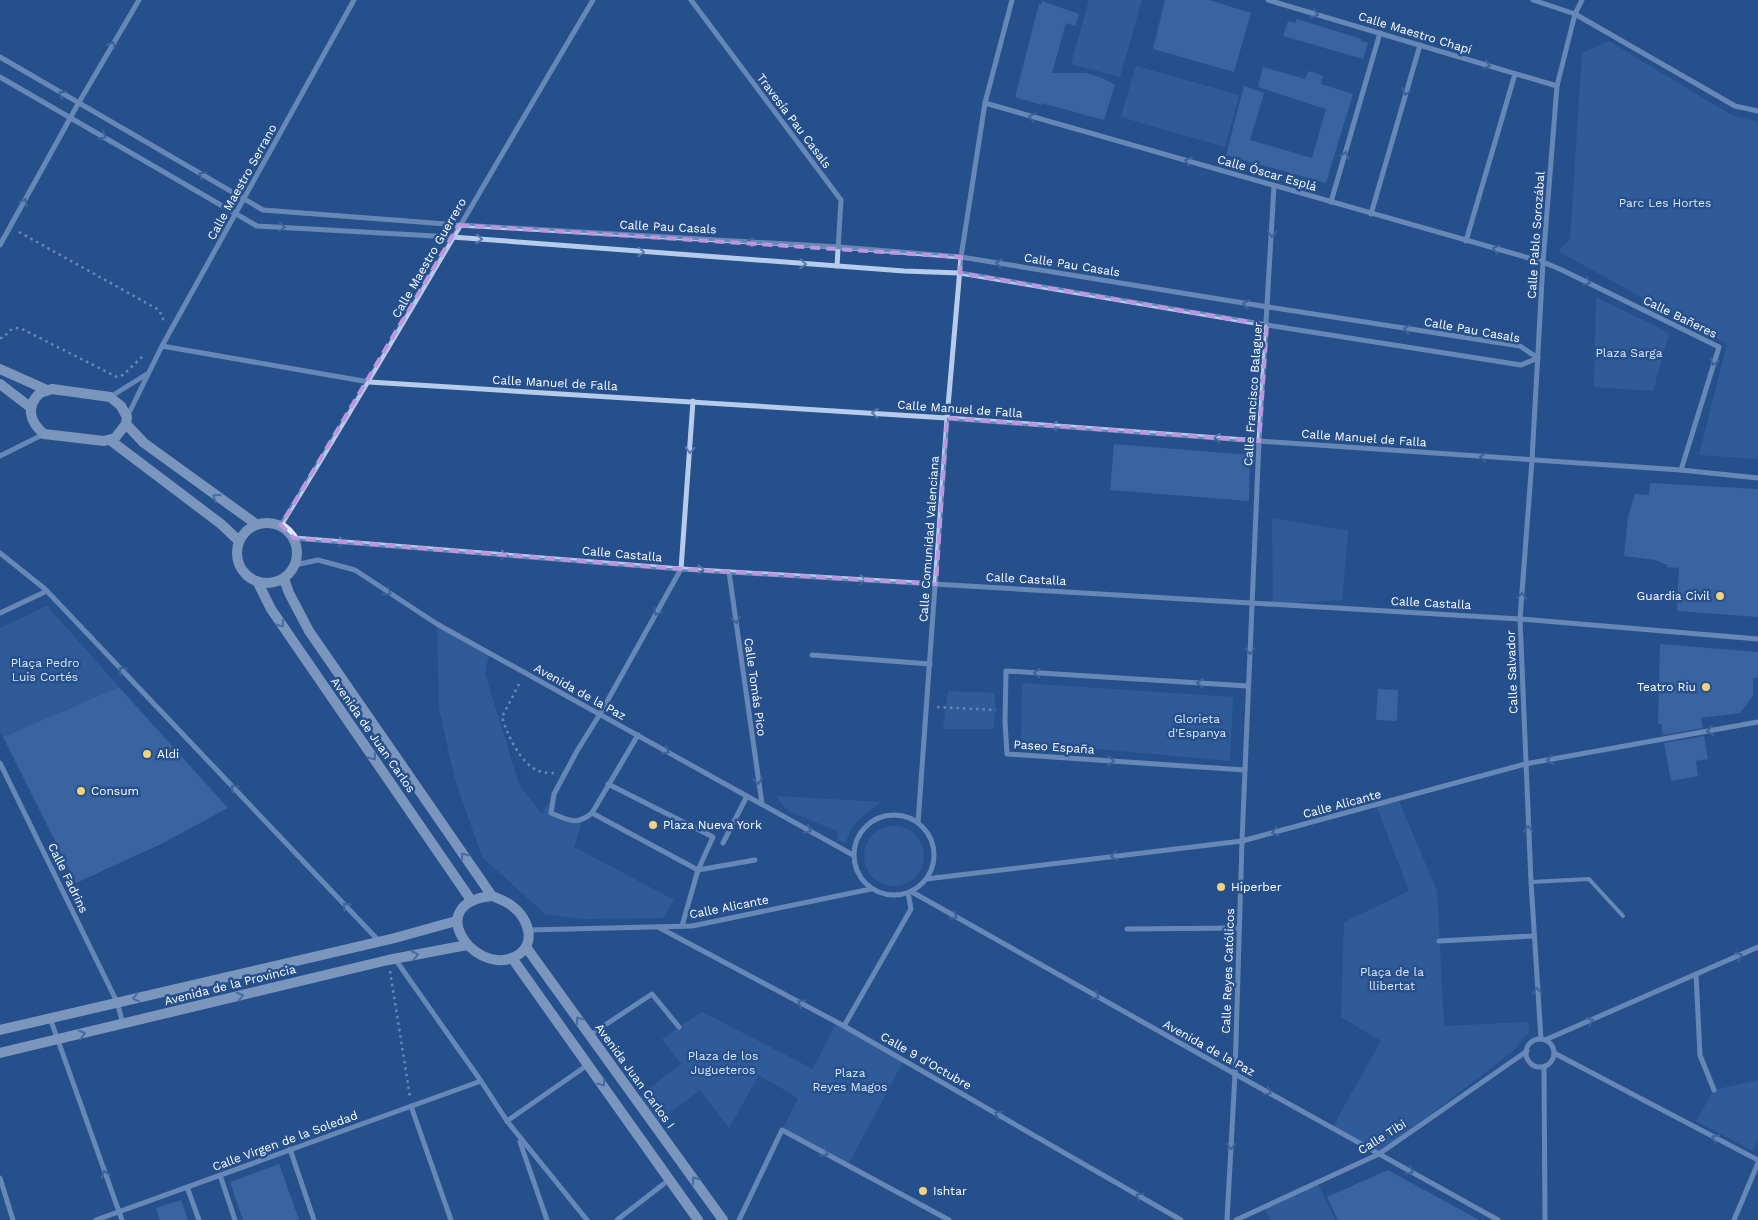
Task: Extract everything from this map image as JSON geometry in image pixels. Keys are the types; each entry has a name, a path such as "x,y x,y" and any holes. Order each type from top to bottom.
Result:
{"main road":[{"path":"0,369 47,390"},
{"path":"0,384 30,407"},
{"path":"239,541 221,524 110,440 44,434 31,419 30,407 37,394 52,389 110,397 121,406 126,420 144,443 256,524"},
{"path":"110,440 120,433 126,420"},
{"path":"256,524 281,525 294,538 297,546 298,556 296,565 291,573 275,583 257,581 248,577 239,564 237,549 239,541 256,524"},
{"name":"Avenida de Juan Carlos","path":"284,579 289,593 309,630 492,896"},
{"name":"Avenida de Juan Carlos","path":"257,581 271,609 471,900"},
{"path":"492,896 513,906 524,918 529,930 530,940 526,947 512,958 502,960 490,958 467,945 459,934 456,921 461,910 471,900 492,896"},
{"name":"Avenida de la Provincia","path":"0,1030 380,941 456,921"},
{"name":"Avenida de la Provincia","path":"0,1053 392,960 467,945"},
{"name":"Avenida Juan Carlos I","path":"526,947 723,1220"},
{"path":"512,958 698,1220"}],"street":[{"path":"0,245 138,0"},
{"name":"Calle Maestro Serrano","path":"126,420 162,346 237,214 354,0"},
{"name":"Calle Maestro Guerrero","path":"281,525 369,382 459,225 593,0"},
{"name":"Travesía Pau Casals","path":"691,0 841,200 837,266"},
{"name":"Calle Comunidad Valenciana","path":"918,823 947,418 961,257 985,103 1012,0"},
{"name":"Calle Maestro Chapí","path":"1268,0 1557,86"},
{"path":"1533,0 1575,14 1735,106 1758,111"},
{"name":"Calle Pablo Sorozábal","path":"1532,460 1543,262 1557,86 1575,14 1582,0"},
{"path":"1331,202 1380,33"},
{"path":"1371,214 1420,45"},
{"name":"Calle Pau Casals","path":"0,57 263,210 459,225 839,247 961,257 1520,346 1538,358"},
{"path":"1466,241 1515,74"},
{"name":"Calle Pau Casals","path":"0,77 257,226 960,273 1267,325 1521,365 1538,358"},
{"name":"Calle Óscar Esplá","path":"985,103 1543,262"},
{"name":"Calle Francisco Balaguer","path":"1252,603 1259,441 1274,186"},
{"name":"Calle Bañeres","path":"1543,262 1719,347 1681,470"},
{"name":"Calle Manuel de Falla","path":"162,346 369,382 947,418 1681,470 1758,478"},
{"path":"110,397 148,374"},
{"path":"638,735 592,813 583,820 573,821 551,813 554,794 576,751 600,714 681,569 693,401"},
{"path":"0,456 44,434"},
{"name":"Calle Salvador","path":"1532,460 1520,619 1531,882 1543,1040"},
{"name":"Calle Castalla","path":"294,538 681,569 1520,619 1758,639"},
{"path":"0,553 47,591 380,941"},
{"name":"Avenida de la Paz","path":"296,565 318,560 355,570 437,624 853,855"},
{"name":"Calle Tomás Pico","path":"729,572 762,804"},
{"path":"0,613 47,591"},
{"name":"Calle Reyes Católicos","path":"1226,1220 1235,1074 1252,603"},
{"path":"812,655 930,664"},
{"name":"Paseo España","path":"1245,770 1007,754 1006,671 1248,686"},
{"name":"Calle Alicante","path":"926,878 1242,841 1526,764 1758,722"},
{"name":"Calle Fadrins","path":"0,762 117,1002 123,1024"},
{"path":"608,784 713,837 698,870 682,926"},
{"path":"723,842 747,796"},
{"path":"592,813 698,870 755,860"},
{"path":"887,815 901,815 918,823 928,834 933,847 934,861 930,874 920,886 898,896 884,895 871,889 863,881 856,869 853,855 856,841 864,828 875,819 887,815"},
{"name":"Calle Alicante","path":"529,930 692,926 871,889"},
{"path":"844,1026 910,909 910,892"},
{"name":"Avenida de la Paz","path":"910,892 1498,1220"},
{"name":"Calle 9 d'Octubre","path":"658,927 844,1026 1181,1220"},
{"path":"1127,929 1239,928"},
{"path":"1439,941 1534,936"},
{"path":"1543,1040 1553,1048 1553,1059 1549,1064 1538,1067 1533,1065 1527,1056 1526,1051 1532,1042 1543,1040 1758,947"},
{"path":"392,960 481,1081 507,1121 587,1220"},
{"path":"1696,974 1700,1055 1714,1090"},
{"path":"589,1035 652,994 679,1027"},
{"path":"50,1018 122,1220"},
{"name":"Calle Tibi","path":"1236,1220 1379,1154 1526,1051"},
{"path":"1554,1053 1758,1162 1734,1220"},
{"path":"507,1121 589,1064"},
{"path":"1544,1066 1545,1220"},
{"name":"Calle Virgen de la Soledad","path":"96,1220 481,1081"},
{"path":"411,1106 451,1220"},
{"path":"738,1220 782,1130 949,1220"},
{"path":"519,1137 547,1220"},
{"path":"290,1149 314,1220"},
{"path":"220,1175 236,1220"},
{"path":"0,1178 13,1220"},
{"path":"617,1220 670,1179"},
{"path":"187,1187 199,1220"}],"lane":[{"path":"1531,882 1589,879 1623,916"}],"path":[{"path":"10,227 159,310 163,318 163,327"},
{"path":"0,338 3,338 10,329 22,328 117,377 123,375 149,348"},
{"path":"519,684 502,717 507,734 525,760 538,771 554,774 560,768"},
{"path":"927,706 1005,711"},
{"path":"392,960 411,1106"}],"highlighted area":[{"path":"459,225 961,257 960,273 1267,325 1259,441 947,418 936,584 681,569 294,538 281,525"}],"green space":[{"path":"1089,0 1142,0 1120,77 1071,64"},
{"name":"Parc Les Hortes","path":"1609,41 1731,115 1758,122 1758,459 1699,455 1727,344 1558,251 1570,240 1582,53"},
{"path":"1136,66 1239,95 1225,147 1121,117"},
{"name":"Plaza Sarga","path":"1596,297 1669,333 1653,391 1594,387"},
{"path":"1272,518 1348,531 1342,600 1273,604"},
{"name":"Plaça Pedro Luis Cortés","path":"47,606 119,687 3,737 0,732 0,628"},
{"path":"437,624 489,653 485,673 519,785 542,814 554,794 551,813 573,821 583,820 574,847 674,900 663,918 582,919 545,914 482,857 454,776 439,708"},
{"name":"Glorieta d'Espanya","path":"1022,683 1233,697 1230,761 1021,742"},
{"path":"948,691 995,693 994,729 943,729"},
{"path":"776,796 881,802 855,824 846,843 838,840 837,831 788,811"},
{"name":"Plaça de la llibertat","path":"1398,799 1437,891 1444,1026 1528,1022 1529,1032 1513,1051 1379,1154 1332,1128 1381,1041 1341,1017 1344,922 1409,891 1376,805"},
{"path":"894,826 911,831 919,839 924,856 919,873 911,881 894,886 877,881 869,873 864,856 869,839 877,831"},
{"path":"702,1012 813,1069 837,1022 904,1060 848,1165 782,1130 798,1098 759,1075 729,1128 700,1090 654,1124 636,1099 681,1064 662,1039"},
{"path":"1758,1080 1758,1138 1753,1151 1696,1121 1714,1090"},
{"path":"1317,1182 1335,1220 1270,1220 1264,1207"}],"building":[{"path":"1165,0 1209,0 1251,13 1234,72 1153,49"},
{"path":"1042,1 1079,14 1075,26 1066,23 1052,73 1086,73 1115,85 1104,120 1015,97 1039,4"},
{"path":"1297,19 1361,39 1361,41 1368,43 1363,59 1283,36 1288,21 1295,23"},
{"path":"1263,67 1305,79 1309,71 1323,76 1321,84 1353,94 1326,183 1226,155 1244,86 1264,93 1250,140 1312,158 1326,109 1258,87"},
{"path":"1114,444 1250,455 1249,501 1110,490"},
{"path":"1650,483 1758,489 1758,617 1677,611 1679,568 1667,567 1667,565 1655,560 1624,556 1628,517 1635,494 1649,495"},
{"name":"Teatro Riu","path":"1660,644 1758,652 1758,678 1753,678 1753,696 1740,713 1701,718 1703,728 1663,735 1661,724 1658,724"},
{"name":"Consum","path":"119,687 228,808 159,845 76,883 3,737"},
{"path":"1378,689 1398,690 1397,721 1376,720"},
{"path":"1704,736 1708,759 1696,761 1698,776 1671,781 1664,743"},
{"path":"279,1164 299,1220 243,1220 230,1182"},
{"path":"1388,1170 1479,1220 1338,1220 1327,1197"},
{"path":"181,1200 188,1220 160,1220 156,1208"}],"place":[{"name":"Guardia Civil","path":"1720,596"},
{"name":"Teatro Riu","path":"1706,687"},
{"name":"Aldi","path":"147,754"},
{"name":"Consum","path":"81,791"},
{"name":"Plaza Nueva York","path":"653,825"},
{"name":"Hiperber","path":"1221,887"},
{"name":"Ishtar","path":"923,1191"}],"park label":[{"name":"Plaza de los Jugueteros","path":"723,1063"},
{"name":"Plaza Reyes Magos","path":"850,1080"}]}
